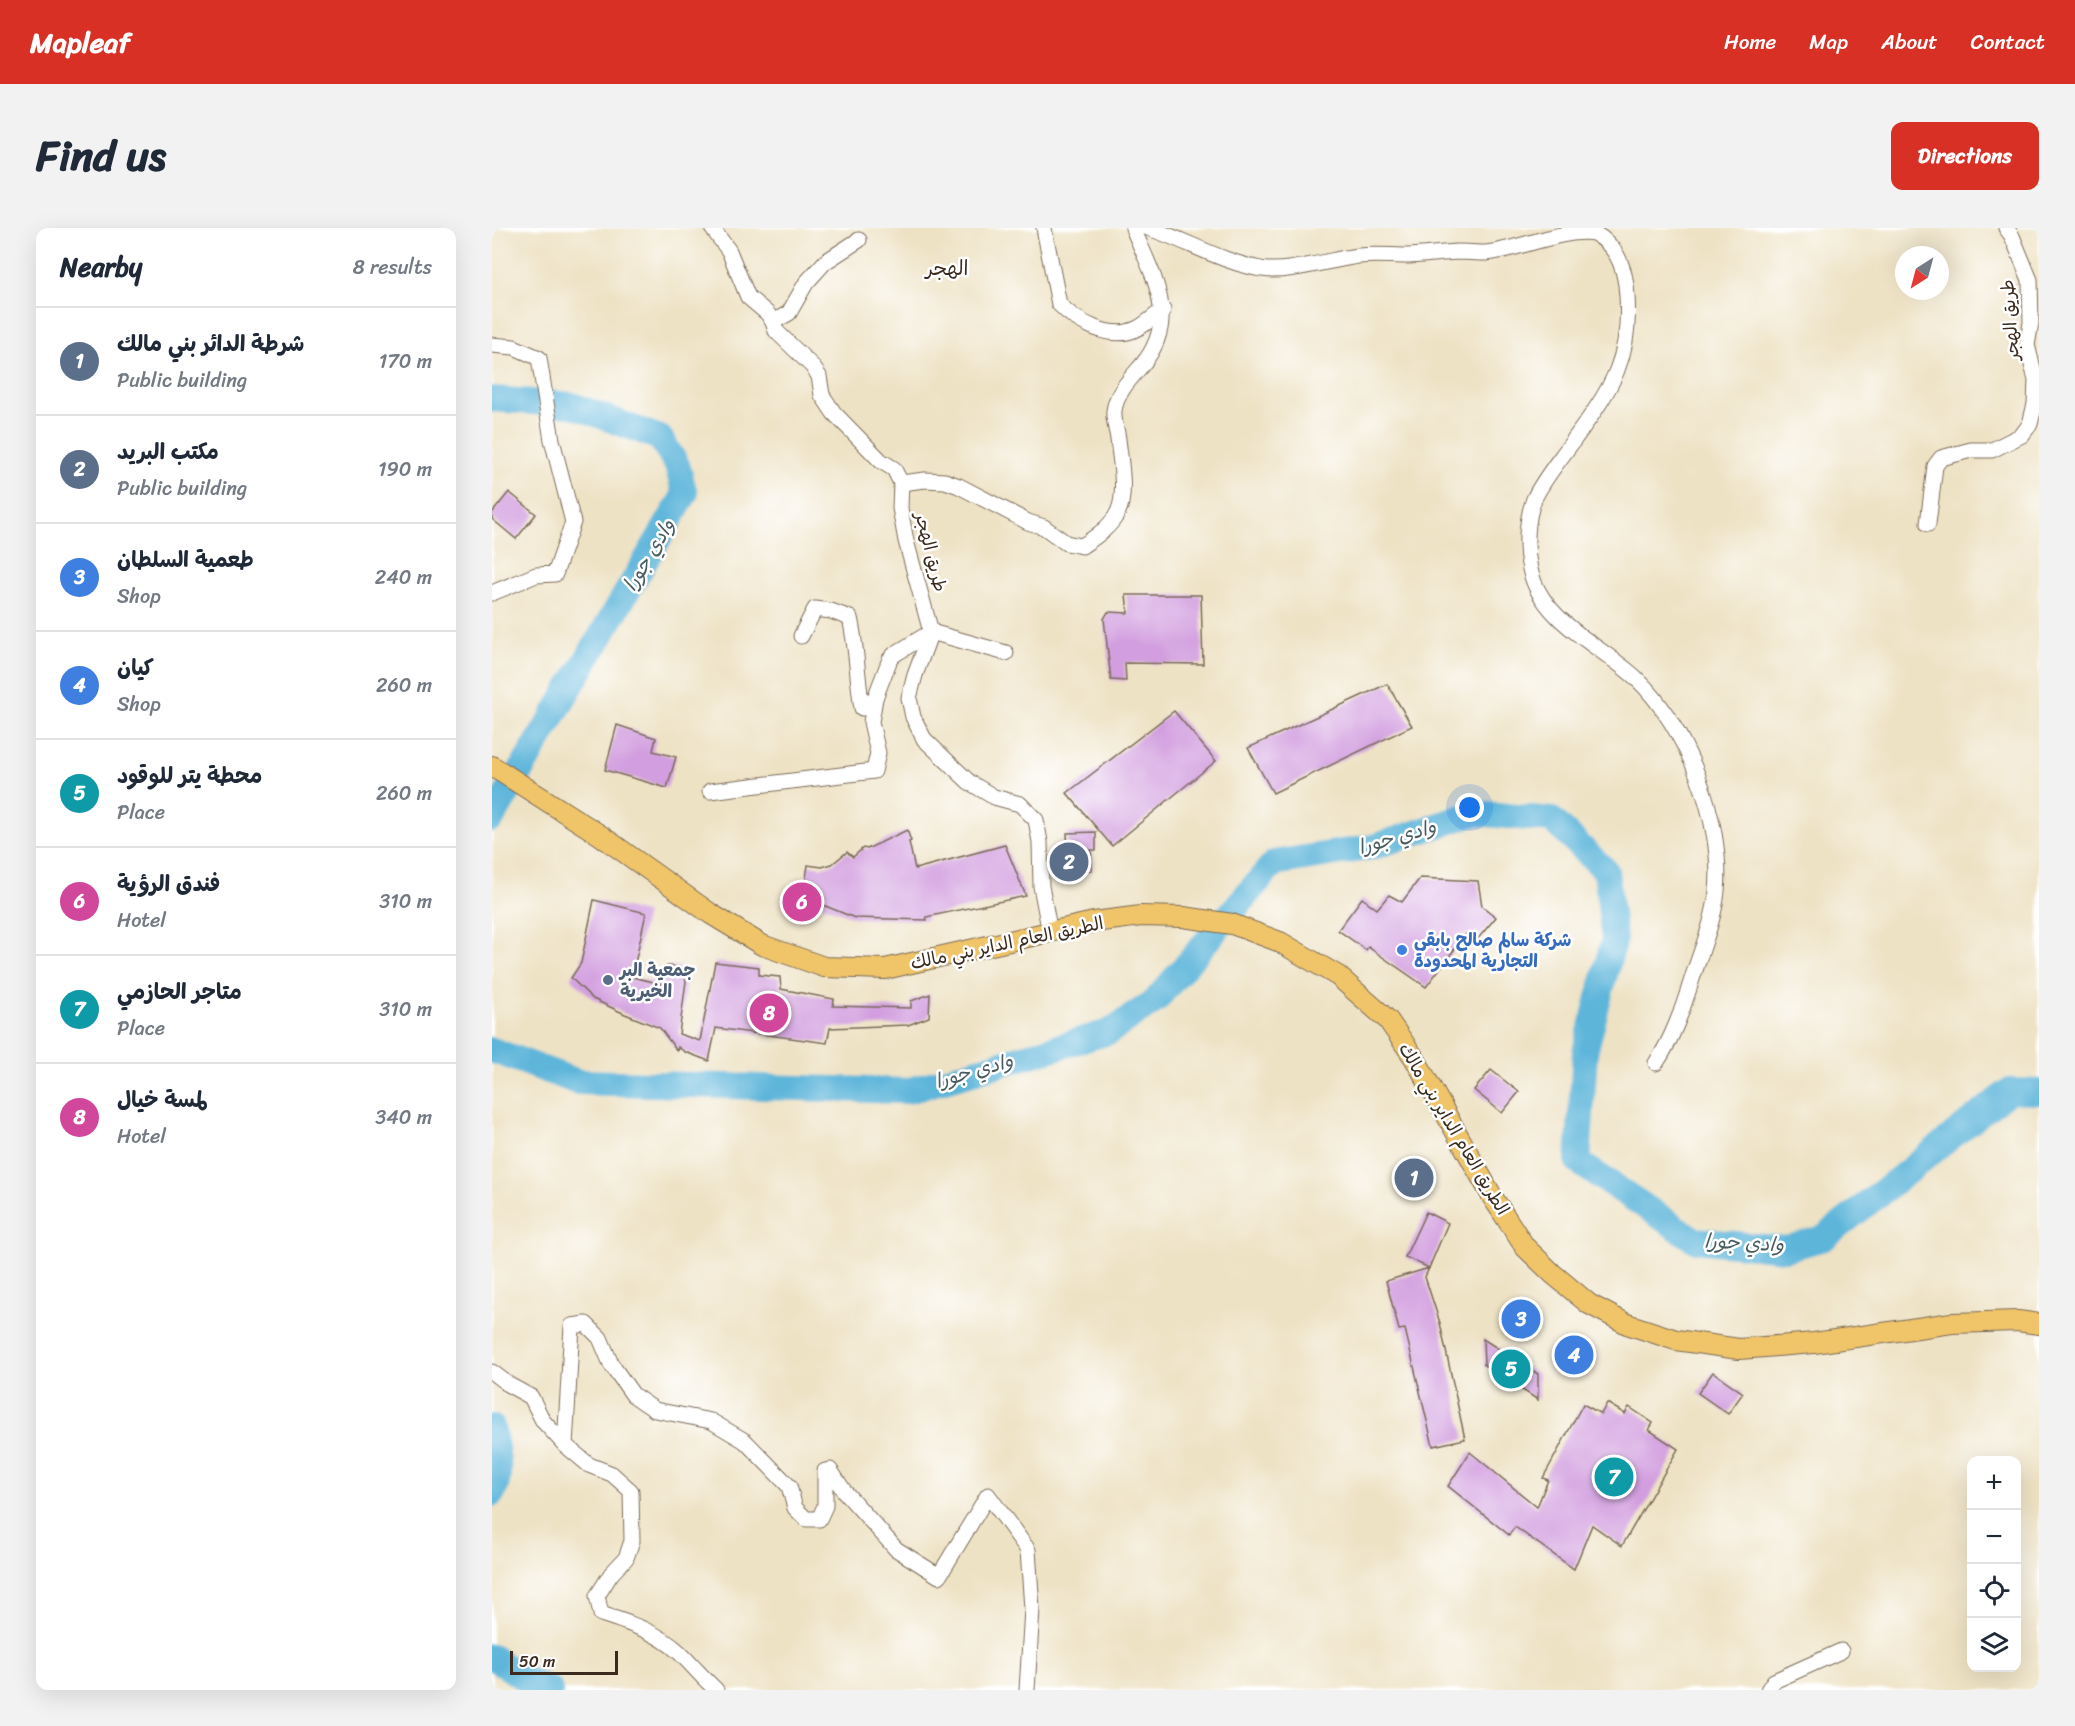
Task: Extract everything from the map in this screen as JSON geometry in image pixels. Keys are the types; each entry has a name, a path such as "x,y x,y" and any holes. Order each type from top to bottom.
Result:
{"main road":[{"name":"الطريق العام الداير بني مالك","path":"492,766 600,835 711,914 762,945 824,967 885,969 1094,922 1141,916 1182,917 1232,924 1280,942 1338,976 1388,1020 1415,1059 1493,1198 1526,1247 1553,1274 1589,1304 1627,1324 1676,1340 1739,1349 1814,1344 1952,1323 2018,1321 2039,1324"}],"street":[{"path":"712,228 729,251 748,297 768,314 776,331 812,366 819,376 822,395 834,412 881,461 894,469 900,483 945,481 1028,522 1044,527 1066,543 1082,546 1103,531 1119,511 1123,489 1113,412 1128,382 1145,362 1158,341 1163,310 1154,274 1133,228"},
{"path":"1044,228 1059,304 1066,312 1115,333 1135,330 1163,310"},
{"path":"1148,228 1233,262 1264,270 1287,269 1362,256 1488,253 1539,235 1571,228 1593,232 1619,256 1625,276 1627,298 1625,344 1621,362 1603,400 1541,485 1533,503 1527,550 1536,588 1545,604 1568,626 1638,680 1673,726 1687,749 1709,811 1716,853 1717,891 1706,938 1685,1002 1666,1049 1656,1063"},
{"name":"طريق الهجر","path":"1928,524 1935,466 1941,458 1971,450 1992,450 2022,435 2030,424 2035,404 2036,380 2027,345 2031,323 2030,280 2012,236 2006,228"},
{"path":"773,322 789,313 806,283 825,262 859,240"},
{"path":"492,345 514,347 539,358 552,440 573,522 555,574 536,575 492,593"},
{"name":"طريق الهجر","path":"900,483 900,508 906,541 932,633"},
{"path":"801,636 815,609 831,611 850,618 855,639 862,708 875,698"},
{"path":"932,633 915,675 909,698 913,717 924,739 969,783 994,797 1020,804 1036,820 1040,842 1041,886 1050,933"},
{"path":"710,791 874,771 878,753 871,722 875,698 890,659 895,654 932,633 1005,653"},
{"path":"565,1444 572,1326 586,1324 600,1338 611,1364 633,1395 654,1410 711,1421 745,1441 789,1486 795,1508 806,1519 819,1519 825,1506 825,1472 830,1470 844,1491 896,1549 939,1576 988,1495 1028,1550 1032,1610 1027,1690"},
{"path":"492,1372 531,1397 543,1422 589,1466 612,1474 631,1491 632,1541 626,1558 611,1574 597,1596 601,1614 654,1634 679,1652 716,1690"},
{"path":"1768,1690 1774,1681 1841,1651"}],"building":[{"path":"509,492 536,514 516,539 492,519 492,513"},
{"path":"1126,595 1201,595 1203,664 1125,663 1126,681 1111,680 1104,619 1108,612 1128,613"},
{"path":"1387,684 1412,726 1273,793 1248,748"},
{"path":"1174,711 1216,761 1112,846 1067,793"},
{"path":"617,725 656,738 653,751 676,757 667,788 605,770"},
{"path":"907,830 915,869 1005,845 1026,896 926,917 927,920 855,918 803,897 808,865 822,867 832,864 847,852 853,857 863,848 867,849"},
{"path":"1096,832 1096,850 1091,850 1092,870 1069,871 1067,833"},
{"path":"1420,878 1478,881 1482,906 1496,917 1476,941 1466,934 1426,987 1368,947 1366,950 1338,930 1362,898 1377,909 1389,895 1402,902"},
{"path":"594,900 646,913 632,977 662,984 667,966 679,967 686,981 679,1034 700,1041 715,962 759,967 759,975 780,977 781,989 834,999 833,1006 911,1008 911,1001 930,994 929,1017 908,1025 830,1028 827,1043 716,1028 709,1061 678,1047 677,1051 660,1028 593,999 571,978 581,963"},
{"path":"1491,1070 1519,1092 1502,1113 1474,1090"},
{"path":"1426,1212 1448,1223 1429,1268 1405,1257"},
{"path":"1429,1268 1425,1277 1440,1323 1465,1439 1433,1446 1405,1329 1399,1330 1386,1281"},
{"path":"1483,1339 1538,1374 1538,1400 1484,1365"},
{"path":"1567,1344 1586,1355 1580,1365 1561,1354"},
{"path":"1713,1372 1743,1393 1728,1414 1698,1393"},
{"path":"1607,1403 1625,1414 1629,1407 1653,1423 1649,1430 1678,1449 1622,1546 1592,1525 1574,1569 1515,1527 1509,1535 1448,1486 1470,1452 1537,1507 1548,1480 1543,1478 1583,1404 1601,1414"}],"waterway":[{"name":"وادي جورا","path":"492,399 572,405 660,438 677,465 685,494 492,819"},
{"name":"وادي جورا","path":"492,1050 578,1082 907,1091 1109,1032 1155,1001 1274,863 1373,847 1475,813 1552,820 1606,871 1614,939 1585,1052 1578,1162 1695,1240 1785,1249 1824,1238 2009,1091 2039,1092"},
{"path":"492,1427 498,1470 498,1479 492,1494"},
{"path":"492,1657 525,1679 550,1690"}],"place":[{"name":"مكتب البريد","path":"1069,862"},
{"name":"فندق الرؤية","path":"802,902"},
{"name":"شركة سالم صالح بابقي التجارية المحدودة","path":"1402,950"},
{"name":"جمعية البر الخيرية","path":"608,980"},
{"name":"لمسة خيال","path":"769,1013"},
{"name":"شرطة الدائر بني مالك","path":"1414,1178"},
{"name":"طعمية السلطان","path":"1521,1319"},
{"name":"كيان","path":"1574,1355"},
{"name":"محطة يتر للوقود","path":"1511,1369"},
{"name":"متاجر الحازمي","path":"1614,1477"}],"district":[{"name":"الهجر","path":"947,268"}]}
